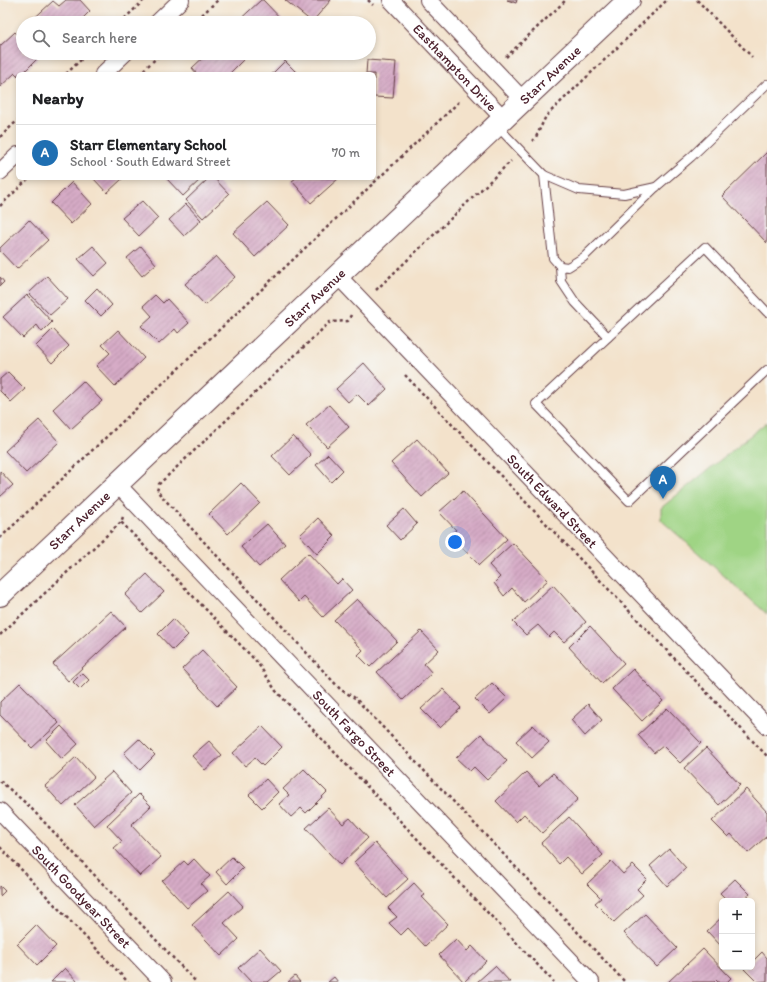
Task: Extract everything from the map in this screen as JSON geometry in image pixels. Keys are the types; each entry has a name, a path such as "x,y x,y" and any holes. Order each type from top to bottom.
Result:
{"street":[{"path":"164,16 181,0"},
{"name":"Easthampton Drive","path":"391,0 474,87 500,122"},
{"name":"Easthampton Drive","path":"428,0 523,100"},
{"name":"Starr Avenue","path":"0,595 629,0"},
{"path":"105,72 118,60"},
{"path":"0,172 16,157"},
{"name":"South Edward Street","path":"337,275 767,726"},
{"name":"South Fargo Street","path":"117,484 591,982"},
{"name":"South Goodyear Street","path":"0,811 163,982"}],"lane":[{"path":"560,266 568,267 584,257 656,187 691,157 767,84"},
{"path":"500,122 521,151 544,175 580,190 624,194 656,187"},
{"path":"544,175 553,258 560,266 562,281 576,302 608,336"},
{"path":"767,312 705,247 536,404 629,501 767,370"}],"path":[{"path":"127,16 144,0"},
{"path":"201,16 218,0"},
{"path":"493,69 566,0"},
{"path":"348,322 353,311 536,137 546,116 667,0"},
{"path":"697,0 752,57"},
{"path":"68,72 81,60"},
{"path":"142,72 155,60"},
{"path":"0,538 474,87"},
{"path":"0,136 16,122"},
{"path":"0,206 27,180"},
{"path":"355,322 330,322 159,484 157,492 341,690 355,698 625,982"},
{"path":"401,371 767,756"},
{"path":"0,635 121,522 123,518 148,497 158,493"},
{"path":"121,522 257,662 276,691 554,982"},
{"path":"0,781 28,805 196,982"},
{"path":"0,848 128,982"}],"green space":[{"path":"767,422 767,614 661,520 661,508"}],"building":[{"path":"66,0 80,0 90,11 85,16 37,16 53,1 59,6"},
{"path":"261,0 263,0 278,16 244,16"},
{"path":"285,0 331,0 317,16 305,16"},
{"path":"507,0 517,0 516,3"},
{"path":"15,32 16,60 36,60 24,72 16,72 16,74 15,73 0,87 0,46"},
{"path":"201,60 243,60 231,72 195,72 192,68"},
{"path":"367,60 396,62 393,98 376,97 376,72 366,72"},
{"path":"285,61 296,72 274,72"},
{"path":"767,152 767,243 722,196"},
{"path":"95,180 121,180 107,193"},
{"path":"168,180 200,180 183,196"},
{"path":"207,180 216,180 229,194 203,218 186,200"},
{"path":"293,180 337,180 311,203 292,181"},
{"path":"72,182 92,204 71,224 51,203"},
{"path":"142,201 158,218 139,236 122,218"},
{"path":"267,202 289,225 255,257 233,233"},
{"path":"186,204 201,220 184,236 169,220"},
{"path":"29,220 48,240 17,269 0,251 0,248"},
{"path":"93,246 108,263 94,276 78,259"},
{"path":"141,246 156,264 142,276 127,258"},
{"path":"216,256 235,277 205,305 185,284"},
{"path":"47,276 68,299 50,315 29,293"},
{"path":"0,277 4,282 0,286"},
{"path":"97,288 112,305 101,316 85,300"},
{"path":"27,295 52,322 42,332 37,325 23,338 3,317"},
{"path":"155,295 163,303 167,299 189,323 178,333 175,329 159,344 141,326 152,316 143,306"},
{"path":"53,329 69,346 52,363 36,346"},
{"path":"118,330 144,358 115,386 96,366 110,353 102,345"},
{"path":"364,363 387,389 369,406 357,394 348,402 336,389"},
{"path":"8,372 25,389 11,402 0,391 0,379"},
{"path":"83,381 102,401 71,429 53,409"},
{"path":"329,405 349,427 327,447 306,425"},
{"path":"39,420 59,442 26,473 5,451"},
{"path":"293,436 311,455 290,475 272,456"},
{"path":"417,439 448,473 422,497 391,463"},
{"path":"328,454 343,470 331,482 316,465"},
{"path":"0,471 13,485 0,497"},
{"path":"241,483 260,503 228,534 209,514"},
{"path":"463,491 507,539 479,565 450,535 456,530 439,512"},
{"path":"404,509 417,524 400,540 386,525"},
{"path":"318,518 335,536 317,554 300,535"},
{"path":"267,524 285,544 259,567 241,547"},
{"path":"513,543 548,580 524,602 512,588 504,596 494,583 500,577 489,565"},
{"path":"308,553 337,584 342,579 352,590 323,617 304,597 299,602 279,580"},
{"path":"147,574 164,592 142,613 125,595"},
{"path":"553,585 586,622 564,642 554,632 549,637 538,625 526,635 513,622"},
{"path":"357,599 397,641 370,667 358,655 363,650 334,620"},
{"path":"111,611 126,627 68,681 53,664"},
{"path":"173,619 188,635 173,650 158,634"},
{"path":"590,626 624,663 602,683 569,647"},
{"path":"421,631 439,650 424,664 432,673 403,700 377,672"},
{"path":"202,650 237,687 217,706 182,669"},
{"path":"633,669 663,701 642,721 612,689"},
{"path":"82,673 89,680 80,689 73,682"},
{"path":"20,683 59,723 32,748 0,715 0,702"},
{"path":"492,683 507,698 490,714 475,699"},
{"path":"443,689 461,708 440,728 421,709"},
{"path":"588,704 602,720 585,736 571,720"},
{"path":"667,708 701,743 680,763 663,746 654,753 638,735"},
{"path":"533,725 549,742 532,758 516,741"},
{"path":"61,726 78,744 62,759 46,741"},
{"path":"262,726 282,747 263,766 255,758 245,766 233,753"},
{"path":"481,734 507,761 487,780 474,767 470,771 456,758"},
{"path":"139,739 155,755 140,770 124,753"},
{"path":"209,741 222,755 205,770 192,756"},
{"path":"706,748 740,785 719,805 684,768"},
{"path":"76,757 94,777 63,806 45,786"},
{"path":"304,769 327,792 306,813 301,808 291,817 279,804 289,795 283,789"},
{"path":"112,772 131,793 94,826 75,805"},
{"path":"526,772 539,786 553,773 578,799 542,833 524,814 516,822 496,801"},
{"path":"266,779 278,792 262,808 249,795"},
{"path":"746,789 767,812 767,836 748,853 731,834 728,837 712,821"},
{"path":"139,794 151,806 131,825 161,857 140,876 114,848 122,841 107,825"},
{"path":"328,808 343,824 350,818 368,838 340,865 306,828"},
{"path":"569,817 603,855 582,874 566,857 559,864 541,843"},
{"path":"375,843 408,879 387,898 354,862"},
{"path":"669,849 686,868 667,886 650,866"},
{"path":"232,857 243,868 227,884 216,872"},
{"path":"194,859 210,876 201,884 207,891 187,908 162,881 184,861 188,865"},
{"path":"611,861 623,874 633,865 647,879 637,889 643,895 614,922 595,903 601,898 587,884"},
{"path":"735,879 750,894 745,898 725,898 720,893"},
{"path":"414,883 425,895 422,897 448,924 425,946 408,928 401,935 389,923 397,917 388,908"},
{"path":"0,886 5,891 0,896"},
{"path":"229,891 243,906 224,923 239,939 221,956 192,925"},
{"path":"645,914 677,948 657,967 624,933"},
{"path":"719,920 719,944 707,931"},
{"path":"36,925 56,946 37,965 17,944"},
{"path":"456,939 467,951 472,946 486,961 464,982 439,955"},
{"path":"260,948 281,971 268,982 251,982 238,968"},
{"path":"703,949 719,966 719,970 723,970 731,978 727,982 718,982 716,980 714,982 668,982"},
{"path":"762,952 767,958 767,981 757,982 745,970 755,970 755,959"},
{"path":"495,966 510,982 477,982"},
{"path":"65,968 78,982 51,982"},
{"path":"295,976 300,982 288,982"},
{"path":"334,977 338,982 328,982"}],"place":[{"name":"Starr Elementary School","path":"663,499"}]}
